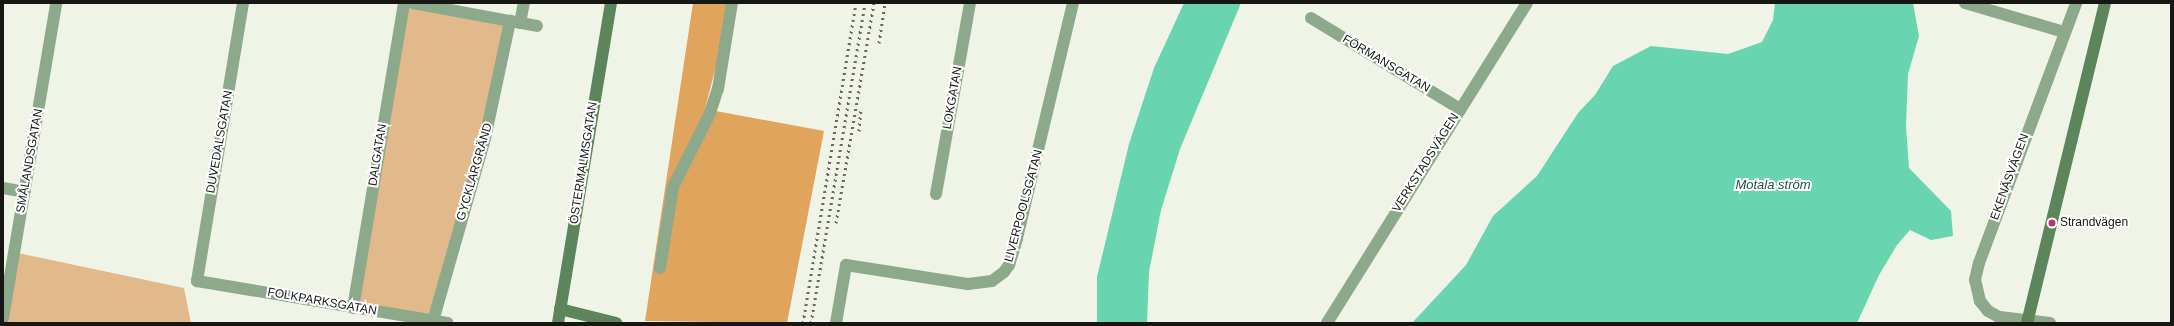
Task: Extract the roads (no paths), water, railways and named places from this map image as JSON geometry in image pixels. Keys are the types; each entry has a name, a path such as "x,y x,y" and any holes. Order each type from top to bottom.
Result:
{"main road":[{"name":"ÖSTERMALMSGATAN","path":"558,323 611,3"},
{"path":"2027,322 2105,3"},
{"path":"560,309 616,323"}],"street":[{"name":"SMÅLANDSGATAN","path":"3,318 56,3"},
{"name":"DUVEDALSGATAN","path":"197,281 243,3"},
{"name":"DALGATAN","path":"353,308 404,3"},
{"path":"413,3 537,26"},
{"name":"GYCKLARGRÄND","path":"433,321 485,138 515,22 524,3"},
{"path":"660,268 673,187 710,113 718,89 732,3"},
{"name":"LOKGATAN","path":"936,194 970,3"},
{"name":"LIVERPOOLSGATAN","path":"836,323 846,265 968,284 992,281 1004,272 1010,265 1073,3"},
{"name":"VERKSTADSVÄGEN","path":"1327,323 1527,3"},
{"path":"1964,3 2064,32"},
{"name":"EKENÄSVÄGEN","path":"2050,323 2027,322 1999,318 1988,311 1977,294 1975,280 1979,263 2076,3"},
{"name":"FÖRMANSGATAN","path":"1312,18 1460,109"},
{"path":"3,188 25,192"},
{"name":"FOLKPARKSGATAN","path":"197,281 447,323"}],"water":[{"path":"1184,3 1241,3 1180,149 1161,210 1149,272 1147,323 1097,323 1097,277 1129,144 1154,68"},
{"name":"Motala ström","path":"1775,3 1913,3 1919,36 1908,74 1906,127 1909,168 1951,211 1953,236 1931,240 1910,230 1897,245 1879,275 1857,323 1412,323 1466,265 1493,216 1537,176 1578,113 1595,95 1613,66 1651,46 1728,54 1762,42 1773,20"}],"railway":[{"path":"803,323 856,3"},
{"path":"811,323 865,3"},
{"path":"836,223 874,3"},
{"path":"879,43 885,3"},
{"path":"859,131 861,109"}],"place":[{"name":"Strandvägen","path":"2052,223"}]}
